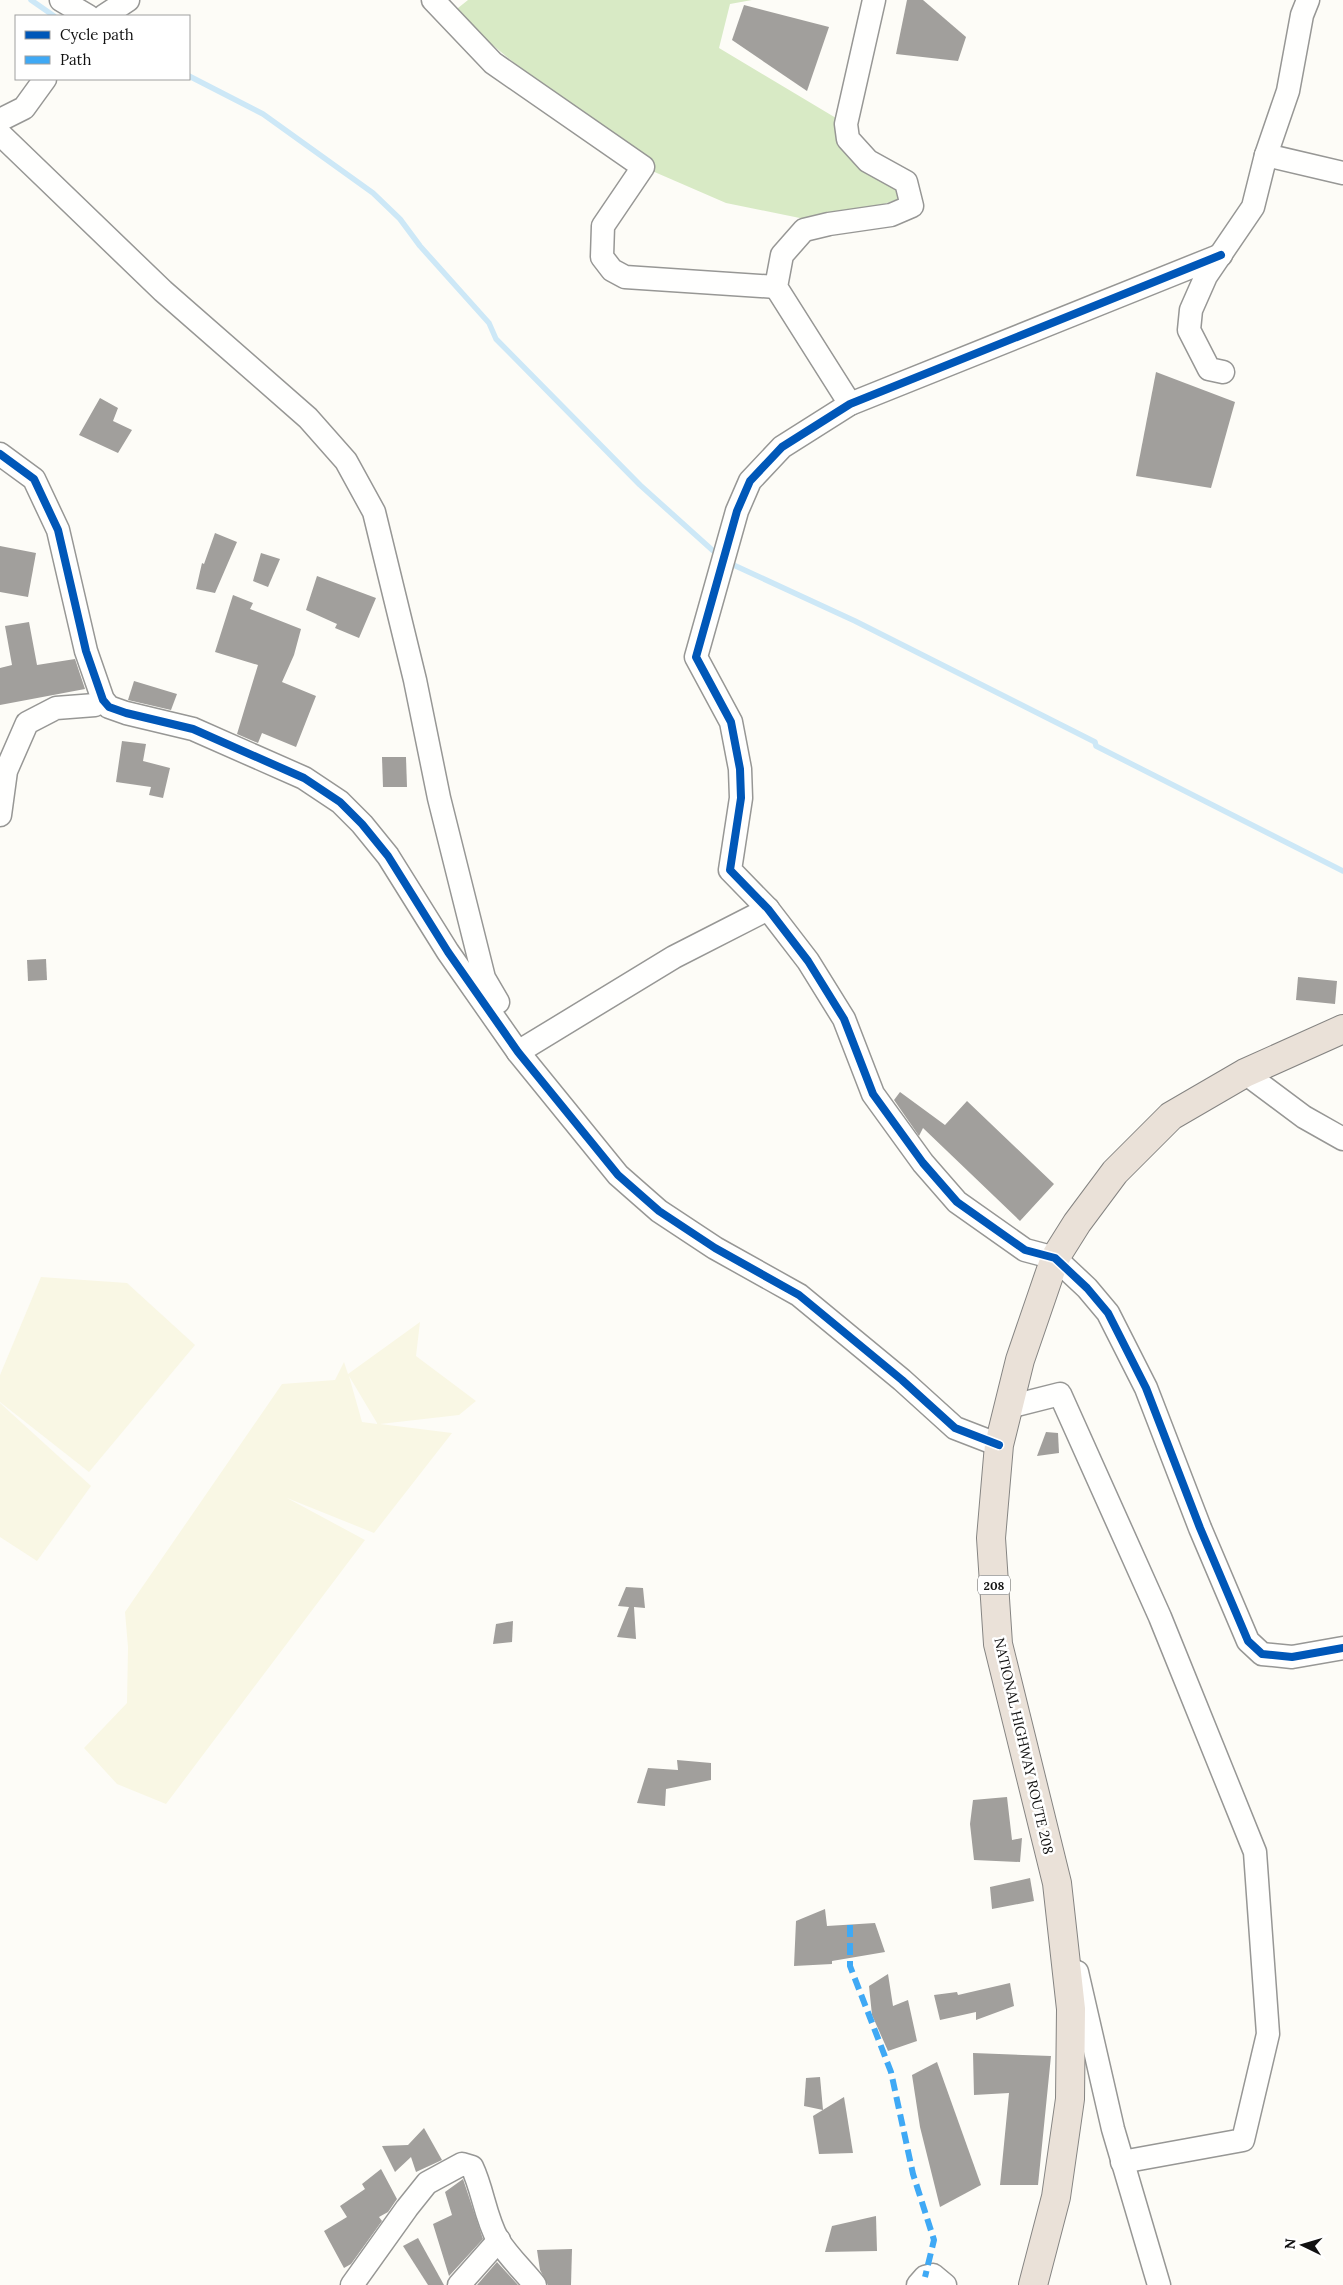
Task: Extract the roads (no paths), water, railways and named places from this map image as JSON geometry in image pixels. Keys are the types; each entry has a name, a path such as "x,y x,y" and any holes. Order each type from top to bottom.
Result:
{"highway":[{"name":"NATIONAL HIGHWAY ROUTE 208","path":"1033,2285 1056,2197 1070,2098 1071,2009 1057,1883 998,1644 991,1538 999,1445 1020,1360 1055,1258 1077,1223 1115,1172 1171,1116 1245,1073 1343,1029"}],"street":[{"path":"61,0 86,15"},
{"path":"106,15 128,0"},
{"path":"433,0 493,63 643,167 603,226 602,257 612,270 625,277 776,287"},
{"path":"850,404 776,287 782,255 804,230 829,224 891,215 912,206 906,182 868,161 848,139 846,124 874,0"},
{"path":"1223,372 1209,369 1189,330 1191,310 1206,276 1252,207 1266,155 1288,92 1302,15 1308,0"},
{"path":"0,120 24,108 44,80"},
{"path":"0,134 163,291 308,418 346,461 374,512 415,680 439,798 484,978 521,1049"},
{"path":"1266,155 1343,173"},
{"path":"1221,255 850,404 782,447 750,482 737,511 696,656 730,722 740,769 741,798 730,870 768,909 808,962 844,1019 873,1094 923,1163 957,1202 1026,1250 1055,1258 1087,1288 1108,1313 1142,1380 1207,1545 1248,1641 1262,1654 1292,1656 1343,1648"},
{"path":"0,454 34,479 58,530 86,651 102,700 109,706 126,713 193,729 304,778 340,802 362,824 388,856 443,944 618,1175 659,1211 715,1248 799,1295 902,1380 955,1428 999,1445"},
{"path":"0,815 3,770 28,722 56,708 95,705 102,700"},
{"path":"521,1049 674,957 768,909"},
{"path":"1245,1073 1304,1117 1343,1139"},
{"path":"1009,1407 1060,1394 1160,1617 1255,1852 1268,2034 1243,2140 1122,2162"},
{"path":"1057,1883 1122,2162 1159,2285"},
{"path":"352,2285 427,2183 462,2164 472,2167 480,2182 485,2209 499,2240 535,2285"},
{"path":"459,2285 499,2240"},
{"path":"918,2285 925,2277 933,2275 945,2285"}],"waterway":[{"path":"31,0 53,15"},
{"path":"190,77 263,114 373,193 400,219 420,246 489,323 496,339 640,485 720,557"},
{"path":"727,562 855,621 1095,742 1096,746 1343,871"}]}
